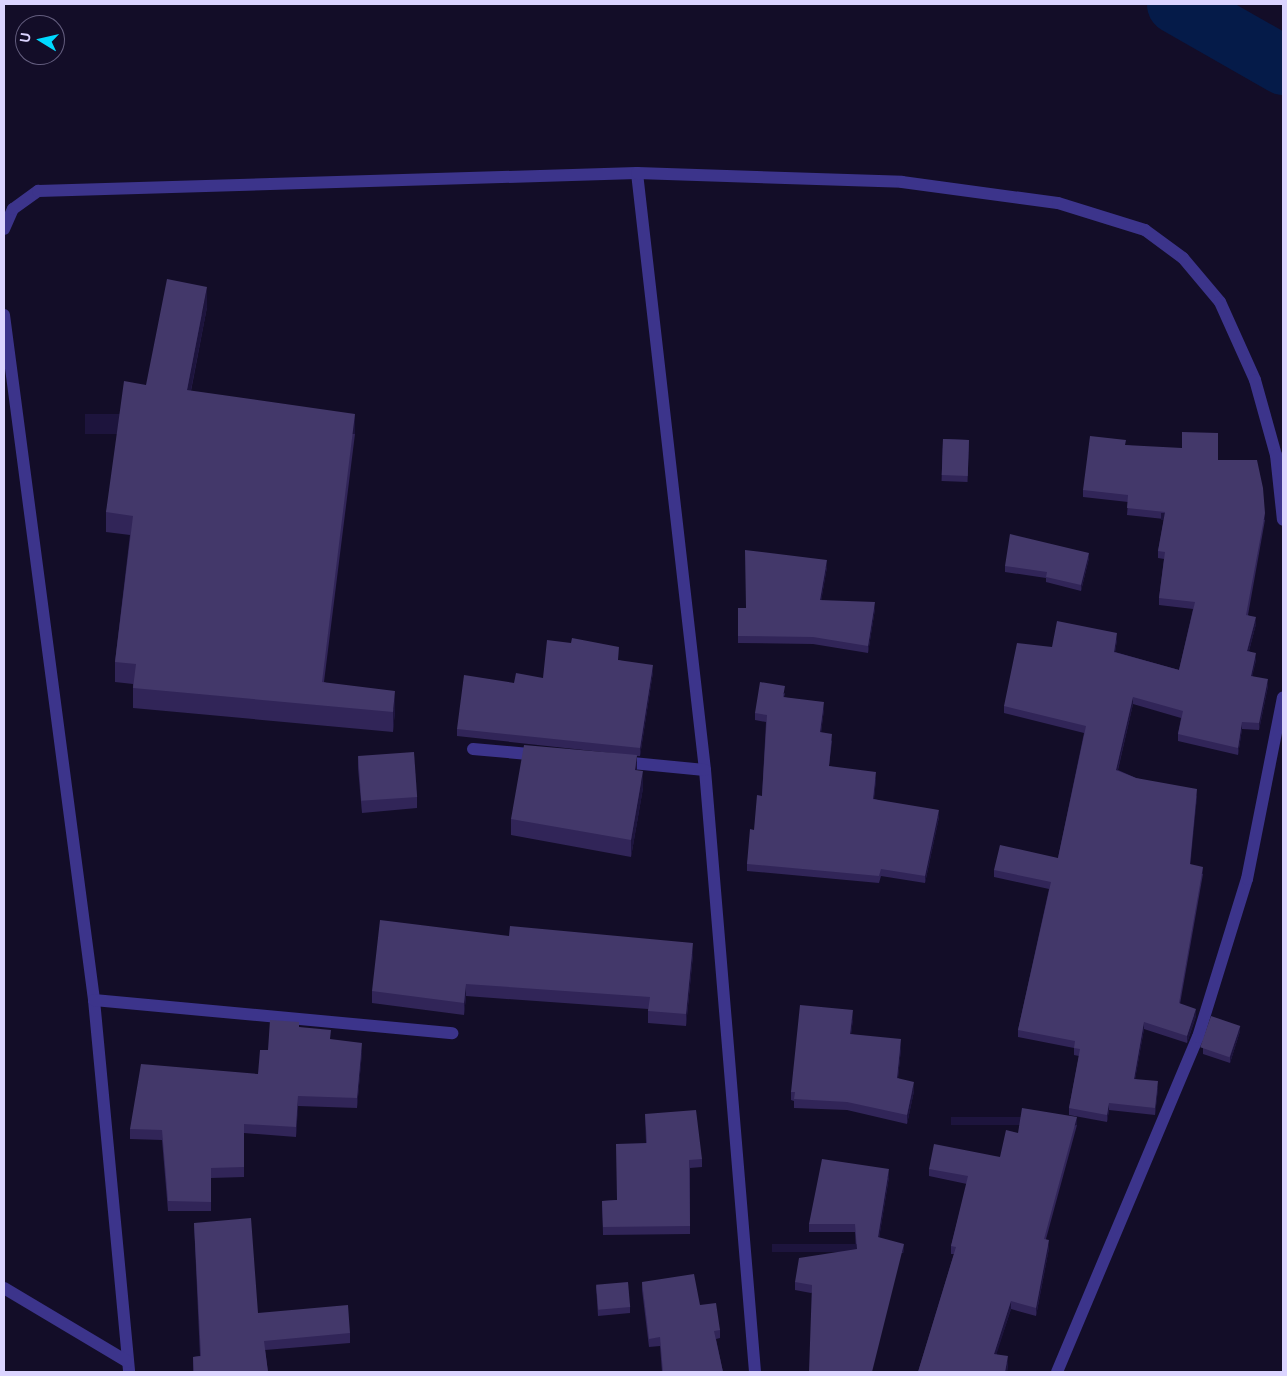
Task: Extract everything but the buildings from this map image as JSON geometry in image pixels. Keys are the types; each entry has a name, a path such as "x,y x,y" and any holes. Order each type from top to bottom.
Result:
{"street":[{"path":"637,174 706,770 755,1372"},
{"path":"4,229 9,208 38,191 637,174 902,182 1058,203 1145,230 1183,258 1220,302 1255,380 1276,455 1283,520"},
{"path":"4,314 94,1000 128,1367"},
{"path":"1057,1372 1198,1037 1247,878 1283,698"},
{"path":"473,749 550,756"},
{"path":"608,761 706,770"},
{"path":"94,1000 452,1034"},
{"path":"4,1288 128,1367"}],"waterway":[{"path":"1176,4 1283,65"}]}
